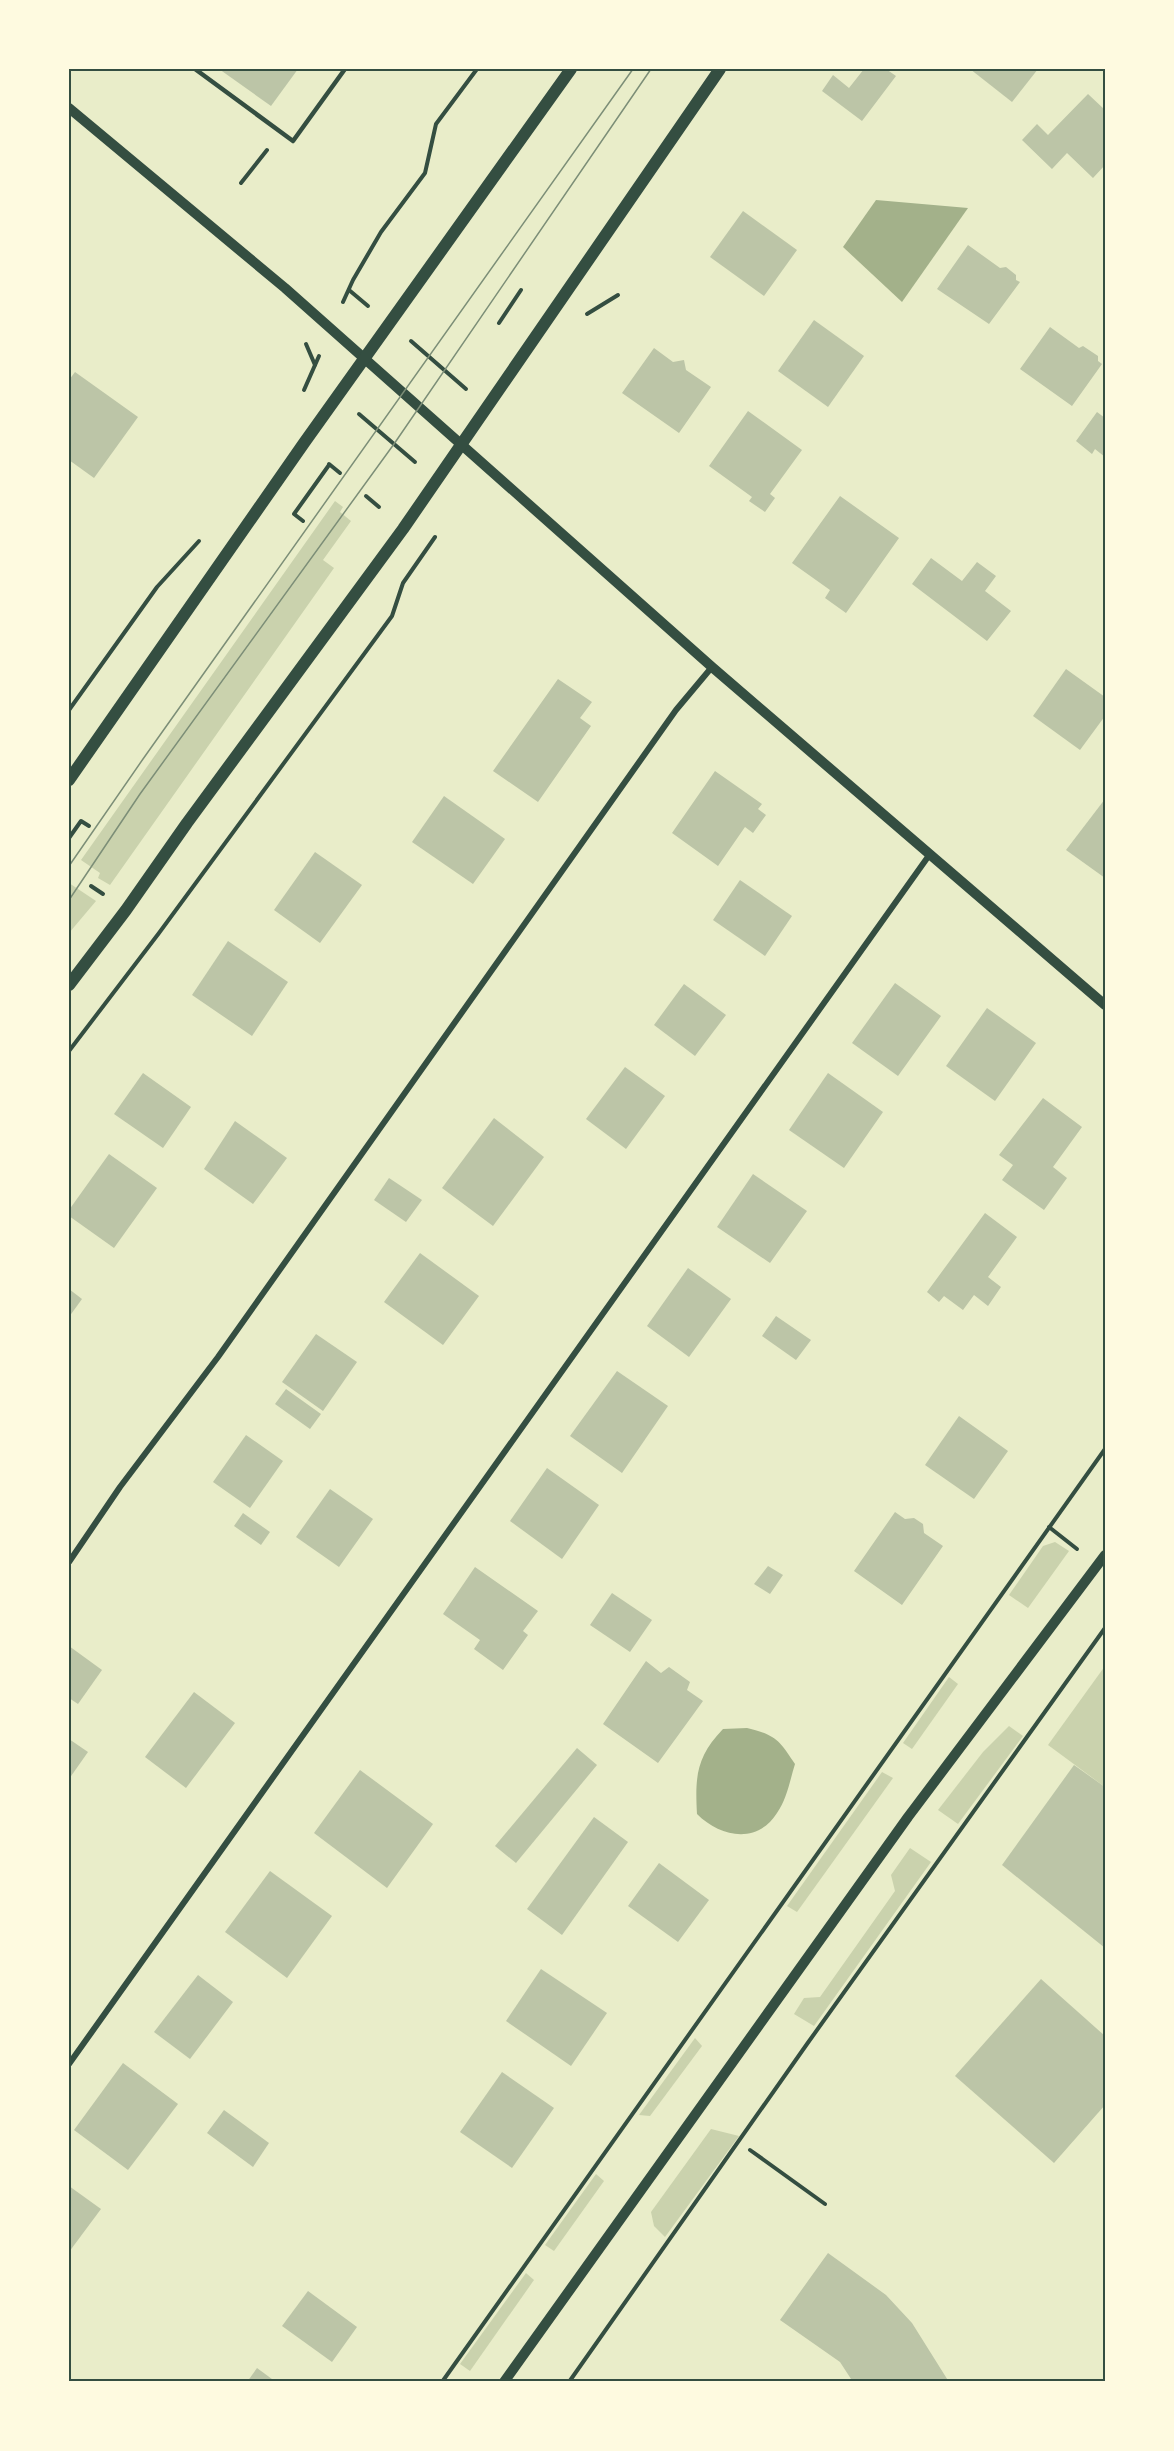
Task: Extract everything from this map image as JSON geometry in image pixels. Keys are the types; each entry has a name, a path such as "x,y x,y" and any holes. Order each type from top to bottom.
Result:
{"main road":[{"path":"69,780 364,359 571,69"},
{"path":"69,985 403,529 720,69"}],"street":[{"path":"69,108 285,288 712,667 1105,1005"},
{"path":"69,1562 120,1487 218,1357 676,710 712,667"},
{"path":"69,2064 930,853"},
{"path":"504,2382 908,1817 1103,1560"}],"lane":[{"path":"195,69 293,141 345,69"}],"path":[{"path":"303,392 349,290 381,232 425,173 436,124 477,69"},
{"path":"241,183 264,154"},
{"path":"349,290 471,394 482,413"},
{"path":"499,323 521,290"},
{"path":"321,457 340,473"},
{"path":"303,521 294,514 329,465"},
{"path":"366,496 379,507"},
{"path":"69,710 157,587 201,539"},
{"path":"69,1051 159,933 392,616 403,583 417,565"},
{"path":"69,838 81,821 89,826"},
{"path":"91,886 104,894"},
{"path":"442,2382 1105,1449"},
{"path":"1049,1527 1103,1560"},
{"path":"569,2382 807,2044 1105,1628"},
{"path":"750,2150 825,2204"}],"shaded area":[{"path":"876,200 968,208 902,302 843,247"},
{"path":"335,501 343,507 340,512 351,521 323,560 334,568 110,885 98,878 100,873 81,860"},
{"path":"69,883 96,901 69,933"},
{"path":"1055,1542 1069,1551 1028,1608 1009,1595 1043,1546"},
{"path":"1105,1666 1105,1787 1048,1745"},
{"path":"949,1677 958,1684 912,1749 903,1743"},
{"path":"1009,1726 1023,1736 958,1824 938,1810 983,1752"},
{"path":"747,1728 771,1736 785,1749 795,1764 783,1802 769,1823 759,1830 738,1834 716,1828 697,1814 696,1789 702,1758 714,1739 723,1729"},
{"path":"882,1772 893,1778 797,1912 787,1906"},
{"path":"910,1848 931,1862 814,2026 794,2014 804,1998 820,1997 895,1891 891,1875"},
{"path":"695,2038 702,2046 650,2116 639,2115"},
{"path":"711,2129 739,2136 665,2237 654,2226 651,2212"},
{"path":"596,2174 604,2181 554,2251 545,2245"},
{"path":"526,2273 534,2280 470,2371 460,2364"}],"building":[{"path":"219,69 298,69 271,106"},
{"path":"864,69 886,69 896,76 862,121 822,91 833,75 849,88"},
{"path":"970,69 1038,69 1012,102"},
{"path":"1088,94 1105,110 1105,165 1093,178 1067,153 1052,169 1022,140 1037,124 1048,135"},
{"path":"743,211 797,250 764,296 710,257"},
{"path":"968,245 1000,268 1006,267 1016,275 1016,280 1020,282 989,324 937,289"},
{"path":"814,320 864,356 828,407 778,371"},
{"path":"1050,327 1079,348 1083,346 1098,356 1098,361 1102,364 1072,406 1020,369"},
{"path":"654,348 673,362 684,360 686,370 711,387 679,433 622,393"},
{"path":"75,372 138,417 94,478 69,460 69,380"},
{"path":"748,411 802,450 770,494 775,498 765,512 749,501 752,497 709,466"},
{"path":"1097,412 1105,418 1105,457 1095,449 1092,454 1076,441"},
{"path":"840,496 899,538 846,613 825,598 830,590 792,563"},
{"path":"931,558 962,581 977,562 996,576 985,591 1011,611 987,641 912,584"},
{"path":"1066,669 1105,697 1105,716 1080,750 1033,716"},
{"path":"558,679 592,702 580,718 591,726 538,802 493,771"},
{"path":"715,771 762,804 758,809 766,815 753,833 745,827 718,866 672,833"},
{"path":"444,796 505,839 473,884 412,842"},
{"path":"1105,799 1105,878 1066,850"},
{"path":"315,852 362,885 320,943 274,910"},
{"path":"740,880 792,916 765,956 713,920"},
{"path":"228,941 288,982 252,1036 192,995"},
{"path":"895,983 941,1016 898,1076 852,1043"},
{"path":"684,984 726,1015 695,1056 654,1025"},
{"path":"987,1008 1036,1043 995,1101 946,1066"},
{"path":"625,1067 665,1096 626,1149 586,1119"},
{"path":"143,1073 191,1107 163,1148 114,1114"},
{"path":"828,1073 883,1112 844,1168 789,1130"},
{"path":"1043,1098 1082,1127 1053,1167 1067,1178 1044,1210 1002,1180 1013,1165 999,1155"},
{"path":"494,1118 544,1157 493,1226 442,1188"},
{"path":"235,1121 287,1158 253,1204 204,1169"},
{"path":"109,1154 157,1188 114,1248 69,1216 69,1210"},
{"path":"753,1174 807,1211 770,1263 717,1227"},
{"path":"389,1178 422,1200 406,1222 374,1200"},
{"path":"985,1213 1017,1237 988,1277 1001,1287 988,1306 974,1295 963,1310 944,1296 939,1302 927,1292"},
{"path":"420,1253 479,1296 443,1345 384,1302"},
{"path":"688,1268 731,1299 689,1357 647,1326"},
{"path":"69,1289 82,1299 69,1317"},
{"path":"776,1316 811,1340 796,1360 762,1336"},
{"path":"316,1334 357,1362 323,1411 282,1382"},
{"path":"617,1371 668,1406 622,1473 570,1436"},
{"path":"286,1389 321,1414 310,1429 275,1404"},
{"path":"959,1416 1008,1451 974,1499 925,1465"},
{"path":"246,1435 283,1461 250,1508 213,1482"},
{"path":"547,1468 599,1505 562,1559 510,1521"},
{"path":"330,1489 373,1519 339,1567 296,1537"},
{"path":"895,1512 905,1519 914,1518 923,1524 924,1533 943,1546 902,1605 854,1571"},
{"path":"243,1513 270,1532 261,1545 234,1526"},
{"path":"768,1566 783,1575 770,1594 754,1584"},
{"path":"475,1567 538,1611 523,1631 528,1635 503,1670 474,1649 480,1640 443,1614"},
{"path":"612,1593 652,1620 630,1652 590,1625"},
{"path":"69,1646 102,1670 78,1704 69,1698"},
{"path":"646,1661 661,1673 669,1667 690,1682 687,1690 703,1701 658,1763 603,1724"},
{"path":"194,1692 235,1723 186,1788 145,1757"},
{"path":"69,1739 88,1752 69,1779"},
{"path":"577,1748 597,1765 516,1863 495,1846"},
{"path":"1074,1765 1105,1787 1105,1948 1002,1865"},
{"path":"360,1770 433,1824 387,1888 314,1833"},
{"path":"594,1817 628,1842 562,1935 527,1909"},
{"path":"659,1863 709,1900 678,1942 628,1906"},
{"path":"270,1871 332,1916 287,1978 225,1932"},
{"path":"541,1969 607,2013 571,2066 506,2021"},
{"path":"198,1975 233,2002 190,2059 154,2032"},
{"path":"1041,1979 1105,2036 1105,2105 1054,2163 955,2076"},
{"path":"123,2063 178,2104 128,2170 74,2130"},
{"path":"502,2072 554,2108 512,2168 460,2132"},
{"path":"224,2110 269,2143 253,2167 207,2133"},
{"path":"69,2186 101,2209 69,2252"},
{"path":"828,2253 886,2295 912,2323 949,2382 853,2382 840,2362 780,2320"},
{"path":"308,2291 357,2327 332,2362 282,2326"},
{"path":"257,2368 276,2382 247,2382"}],"tram line":[{"path":"69,866 633,69"},
{"path":"69,900 140,794 394,444 651,69"}]}
